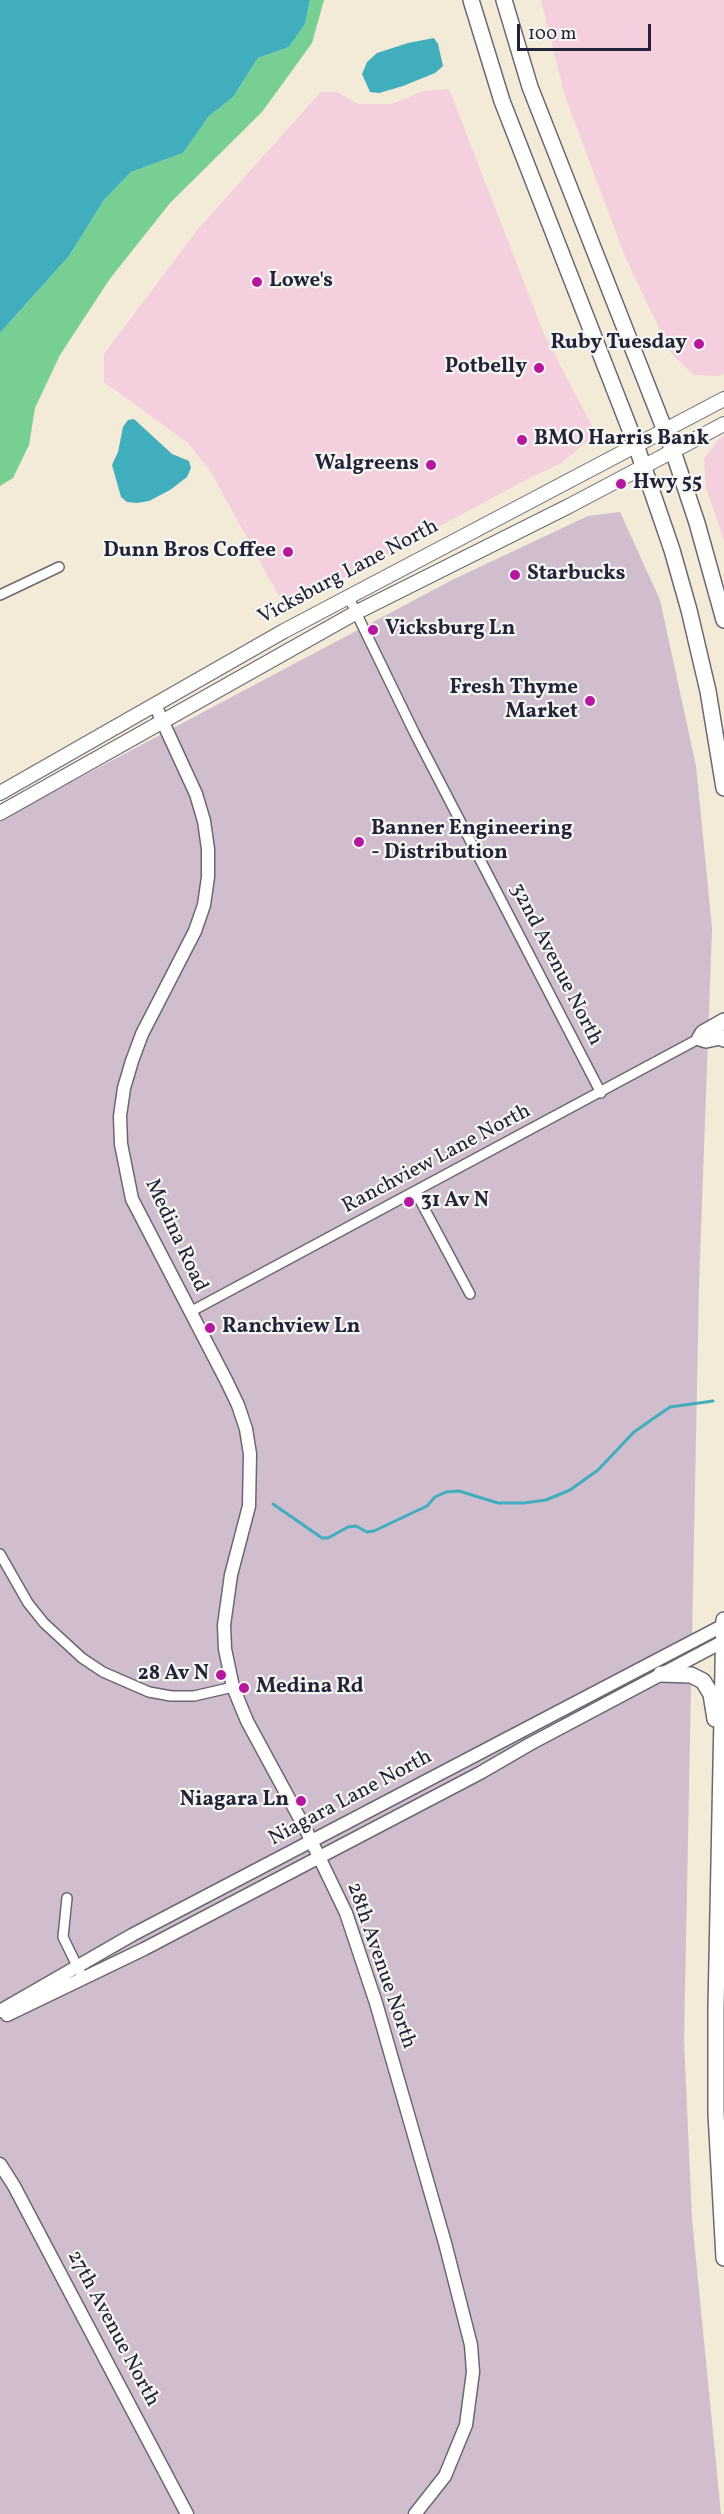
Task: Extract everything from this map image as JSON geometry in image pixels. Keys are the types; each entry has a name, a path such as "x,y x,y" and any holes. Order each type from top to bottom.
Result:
{"main road":[{"path":"471,0 492,72 526,166 644,466 689,610 708,691 724,788"},
{"path":"504,0 530,87 673,451 697,523 724,620"},
{"name":"Vicksburg Lane North","path":"2,789 348,596 724,399"},
{"name":"Vicksburg Lane North","path":"0,813 357,612 724,424"},
{"path":"724,1021 703,1033 700,1038 706,1040 720,1037 724,1039"},
{"path":"724,1620 716,2113 724,2258"},
{"path":"661,1674 691,1675 703,1681 709,1688 721,1765"}],"street":[{"path":"0,595 59,567"},
{"name":"32nd Avenue North","path":"348,596 415,734 601,1093"},
{"name":"Medina Road","path":"155,705 196,794 208,849 208,877 204,905 195,932 142,1034 132,1061 124,1088 120,1116 121,1144 132,1199 238,1405 250,1454 249,1506 226,1600 225,1649 233,1687"},
{"name":"Ranchview Lane North","path":"190,1312 700,1038"},
{"path":"416,1191 470,1294"},
{"path":"0,1554 27,1603 44,1623 82,1658 104,1672 148,1692 171,1695 194,1696 233,1687"},
{"name":"Niagara Lane North","path":"0,2011 77,1966 724,1625"},
{"name":"Niagara Lane North","path":"0,2018 84,1979 319,1857 724,1641"},
{"name":"28th Avenue North","path":"233,1687 247,1721 312,1842 346,1913 373,1993 471,2345 473,2373 466,2425 445,2475 414,2514"},
{"path":"67,1898 63,1938 84,1979"},
{"name":"27th Avenue North","path":"0,2164 14,2186 187,2514"}],"shaded area":[{"path":"541,0 724,0 724,373 720,376 694,375 671,353 626,259 565,96"},
{"path":"449,89 544,334 596,434 560,464 529,478 286,609 211,472 188,443 104,382 104,354 198,229 321,92 337,92 358,104 392,104 424,91"},
{"path":"724,436 724,540 706,488 704,459 718,440"},
{"path":"620,512 660,600 696,766 712,928 699,1285 684,2040 692,2219 721,2514 0,2514 0,820 454,579 588,516"}],"green space":[{"path":"310,0 324,0 312,43 262,112 170,203 109,280 60,355 35,408 29,445 13,478 0,486 0,333 69,256 104,200 131,172 183,153 209,116 233,97 258,58 289,47 305,24"}],"water":[{"path":"0,0 310,0 305,24 289,47 258,58 233,97 209,116 183,153 131,172 104,200 69,256 0,333"},
{"path":"434,38 438,44 443,66 435,73 403,86 379,93 370,92 362,74 367,62 377,53"},
{"path":"134,419 172,454 189,461 191,468 187,477 170,490 149,501 137,503 127,502 121,497 112,465 118,452 123,427 128,420"}],"waterway":[{"path":"273,1504 322,1538 328,1538 348,1527 356,1526 367,1532 374,1531 427,1506 435,1497 446,1492 459,1491 498,1503 546,1500 570,1490 598,1470 634,1432 670,1407 713,1401"}],"place":[{"name":"Lowe's","path":"257,282"},
{"name":"Ruby Tuesday","path":"699,344"},
{"name":"Potbelly","path":"539,368"},
{"name":"BMO Harris Bank","path":"522,440"},
{"name":"Walgreens","path":"431,465"},
{"name":"Hwy 55","path":"621,484"},
{"name":"Dunn Bros Coffee","path":"288,552"},
{"name":"Starbucks","path":"515,575"},
{"name":"Vicksburg Ln","path":"373,630"},
{"name":"Fresh Thyme Market","path":"590,701"},
{"name":"Banner Engineering - Distribution","path":"359,842"},
{"name":"31 Av N","path":"409,1202"},
{"name":"Ranchview Ln","path":"210,1328"},
{"name":"28 Av N","path":"221,1675"},
{"name":"Medina Rd","path":"244,1688"},
{"name":"Niagara Ln","path":"301,1801"}]}
